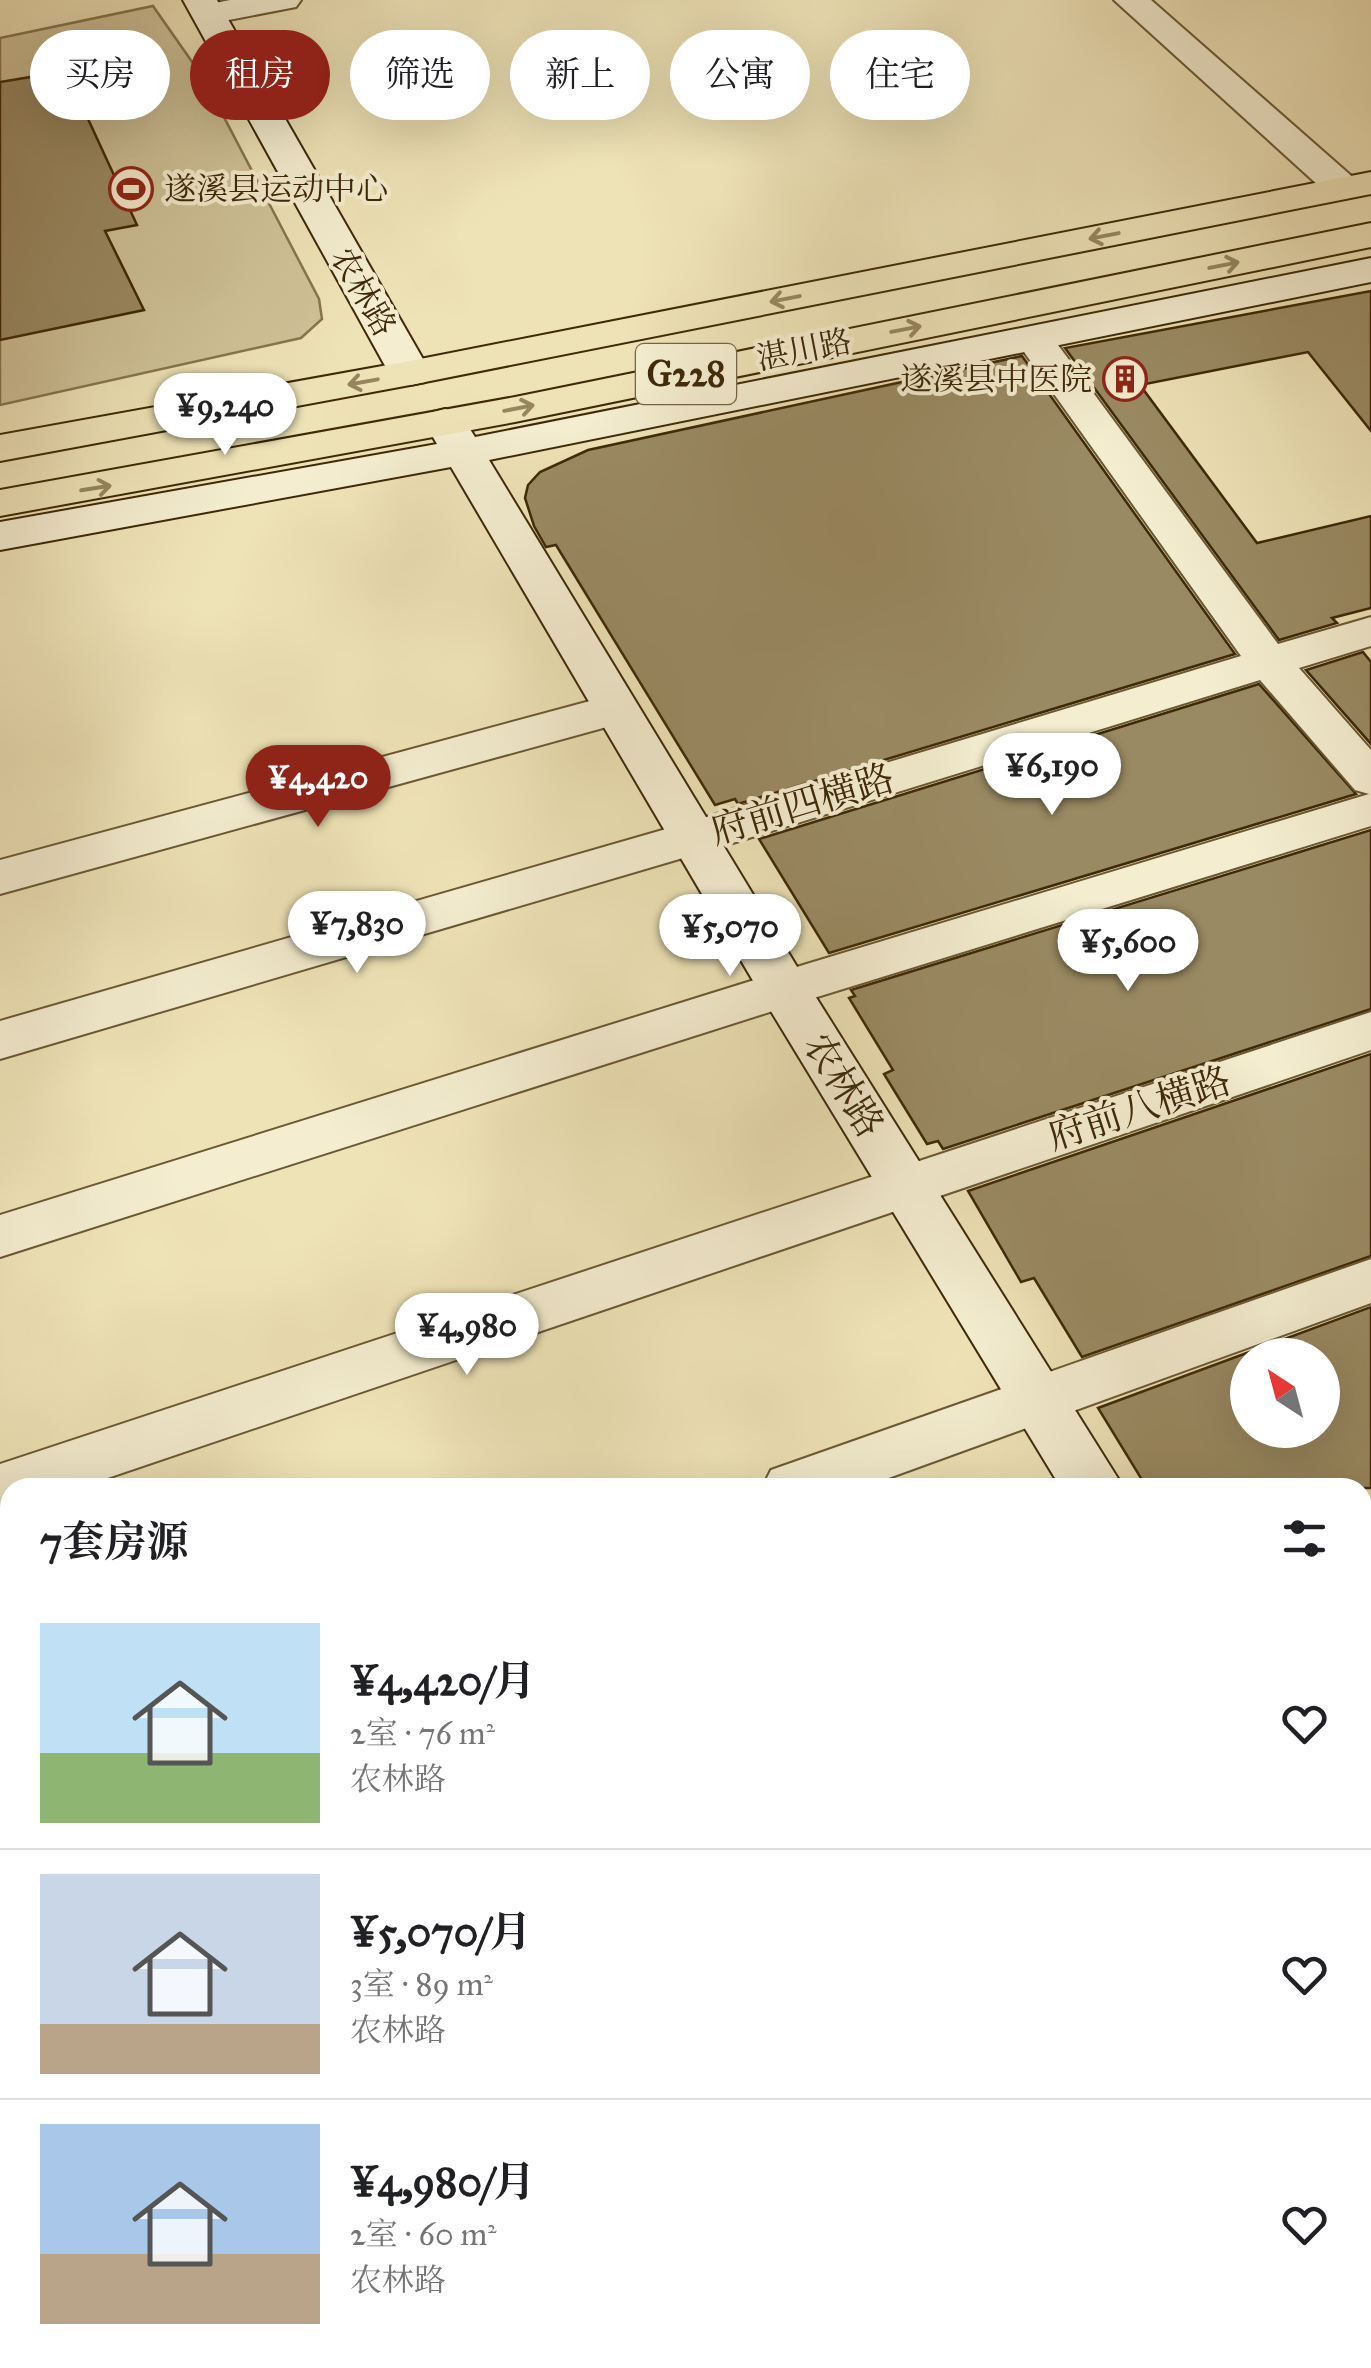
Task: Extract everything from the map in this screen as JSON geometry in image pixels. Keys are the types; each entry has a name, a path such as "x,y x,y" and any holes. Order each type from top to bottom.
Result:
{"highway":[{"name":"湛川路","path":"0,448 410,374 1357,186"},
{"name":"湛川路","path":"0,503 454,437 1371,235"}],"street":[{"path":"204,7 284,0"},
{"path":"1131,0 1357,186"},
{"name":"农林路","path":"204,7 410,374"},
{"path":"0,536 454,437 1033,338 1371,270"},
{"path":"1033,338 1268,660 1371,779"},
{"name":"农林路","path":"454,437 784,989 1088,1478"},
{"name":"府前四横路","path":"0,1040 693,838 1371,631"},
{"path":"0,877 616,710"},
{"path":"0,1236 784,989 1371,810"},
{"name":"府前八横路","path":"30,1478 1371,1031"},
{"path":"819,1478 1371,1281"}],"shaded area":[{"name":"遂溪县运动中心","path":"153,6 170,30 38,30"},
{"name":"遂溪县运动中心","path":"170,30 190,59 190,120 225,120 319,299 322,319 301,338 0,405 0,38 30,32 30,120 170,120"}],"building":[{"path":"30,77 30,120 88,120 137,225 105,231 144,310 0,340 0,82"},
{"path":"1371,291 1371,431 1308,352 1140,385 1257,543 1371,516 1371,608 1332,618 1337,623 1279,640 1065,348"},
{"path":"1022,356 1235,654 738,804 735,799 715,805 556,545 546,547 525,498 528,485 540,472 588,450"},
{"path":"1363,652 1371,662 1371,744 1306,670"},
{"path":"1259,684 1356,794 829,953 759,839"},
{"path":"1371,830 1371,1009 943,1149 938,1141 927,1144 884,1074 893,1070 849,998 855,996 851,990"},
{"path":"1371,1054 1371,1256 1082,1357 1034,1278 1021,1282 968,1191"},
{"path":"1371,1307 1371,1478 1141,1478 1098,1408 1230,1359 1230,1448 1340,1448 1340,1338 1287,1338"}],"place":[{"name":"遂溪县运动中心","path":"131,189"},
{"name":"遂溪县中医院","path":"1125,379"}]}
